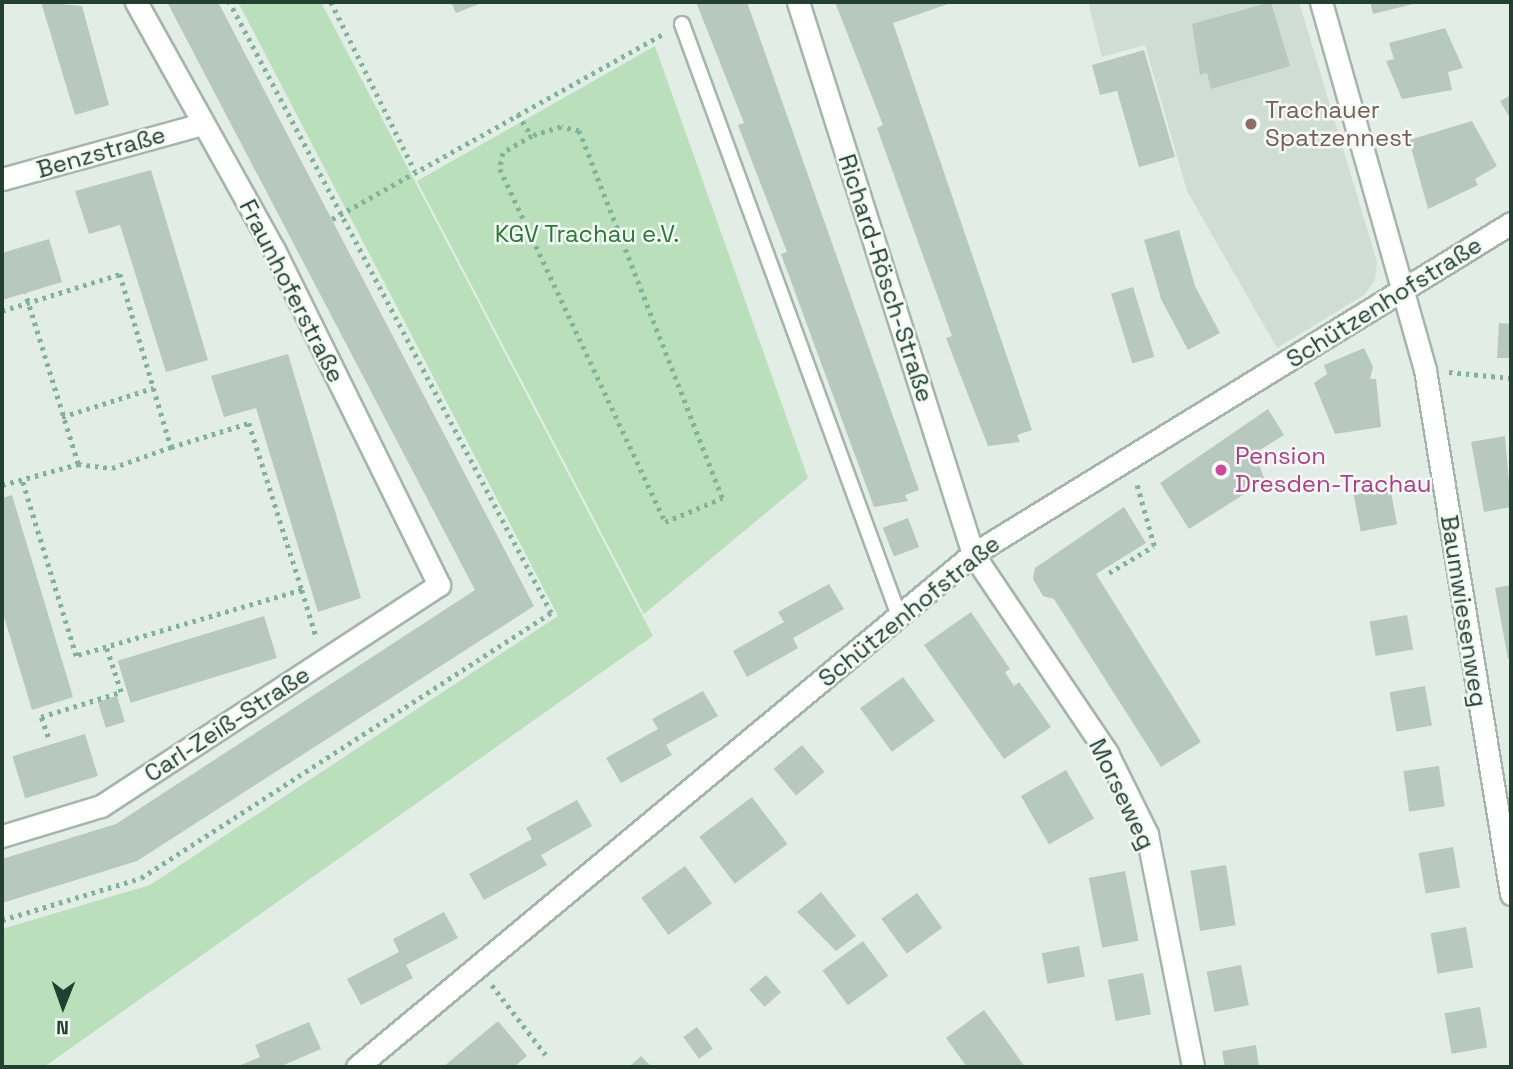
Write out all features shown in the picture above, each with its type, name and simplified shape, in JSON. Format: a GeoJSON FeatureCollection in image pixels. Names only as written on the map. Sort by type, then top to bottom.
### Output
{"type":"FeatureCollection","features":[{"type":"Feature","properties":{"kind":"street","name":"Fraunhoferstraße"},"geometry":{"type":"LineString","coordinates":[[136,2],[201,124],[274,250],[439,585]]}},
{"type":"Feature","properties":{"kind":"street","name":"Richard-Rösch-Straße"},"geometry":{"type":"LineString","coordinates":[[798,2],[973,554]]}},
{"type":"Feature","properties":{"kind":"street","name":"Baumwiesenweg"},"geometry":{"type":"LineString","coordinates":[[1321,2],[1406,288],[1425,370],[1511,894]]}},
{"type":"Feature","properties":{"kind":"street","name":"Benzstraße"},"geometry":{"type":"LineString","coordinates":[[2,179],[201,124]]}},
{"type":"Feature","properties":{"kind":"street","name":"Schützenhofstraße"},"geometry":{"type":"LineString","coordinates":[[357,1067],[973,554],[1511,223]]}},
{"type":"Feature","properties":{"kind":"street","name":"Morseweg"},"geometry":{"type":"LineString","coordinates":[[973,554],[1107,753],[1147,834],[1193,1067]]}},
{"type":"Feature","properties":{"kind":"street","name":"Carl-Zeiß-Straße"},"geometry":{"type":"LineString","coordinates":[[2,836],[101,806],[439,585]]}},
{"type":"Feature","properties":{"kind":"lane"},"geometry":{"type":"LineString","coordinates":[[677,27],[899,616]]}},
{"type":"Feature","properties":{"kind":"path"},"geometry":{"type":"LineString","coordinates":[[229,2],[340,215]]}},
{"type":"Feature","properties":{"kind":"path"},"geometry":{"type":"LineString","coordinates":[[331,2],[415,171]]}},
{"type":"Feature","properties":{"kind":"path"},"geometry":{"type":"LineString","coordinates":[[332,219],[677,27]]}},
{"type":"Feature","properties":{"kind":"path"},"geometry":{"type":"LineString","coordinates":[[519,114],[532,136]]}},
{"type":"Feature","properties":{"kind":"path"},"geometry":{"type":"LineString","coordinates":[[561,127],[579,131],[722,498],[665,522],[500,169],[503,153],[532,136],[561,127]]}},
{"type":"Feature","properties":{"kind":"path"},"geometry":{"type":"LineString","coordinates":[[2,312],[120,274],[171,447]]}},
{"type":"Feature","properties":{"kind":"path"},"geometry":{"type":"LineString","coordinates":[[25,293],[78,464]]}},
{"type":"Feature","properties":{"kind":"path"},"geometry":{"type":"LineString","coordinates":[[1425,370],[1511,378]]}},
{"type":"Feature","properties":{"kind":"path"},"geometry":{"type":"LineString","coordinates":[[62,417],[153,388]]}},
{"type":"Feature","properties":{"kind":"path"},"geometry":{"type":"LineString","coordinates":[[2,485],[78,464],[112,468],[249,423],[323,661]]}},
{"type":"Feature","properties":{"kind":"path"},"geometry":{"type":"LineString","coordinates":[[1109,573],[1154,546],[1129,458]]}},
{"type":"Feature","properties":{"kind":"path"},"geometry":{"type":"LineString","coordinates":[[22,480],[76,656],[302,590]]}},
{"type":"Feature","properties":{"kind":"path"},"geometry":{"type":"LineString","coordinates":[[48,737],[41,717],[121,692],[106,647]]}},
{"type":"Feature","properties":{"kind":"path"},"geometry":{"type":"LineString","coordinates":[[478,968],[545,1055]]}},
{"type":"Feature","properties":{"kind":"shaded area","name":"Trachauer Spatzennest"},"geometry":{"type":"Polygon","coordinates":[[[1088,2],[1299,2],[1377,262],[1375,280],[1364,295],[1277,348],[1187,191],[1145,45],[1102,57],[1088,2]]]}},
{"type":"Feature","properties":{"kind":"green space"},"geometry":{"type":"Polygon","coordinates":[[[238,2],[321,2],[653,636],[44,1067],[2,1067],[2,929],[150,885],[558,616],[238,2]]]}},
{"type":"Feature","properties":{"kind":"green space","name":"KGV Trachau e.V."},"geometry":{"type":"Polygon","coordinates":[[[655,46],[808,478],[644,614],[417,181],[655,46]]]}},
{"type":"Feature","properties":{"kind":"building"},"geometry":{"type":"Polygon","coordinates":[[[41,2],[82,6],[109,105],[75,115],[41,2]]]}},
{"type":"Feature","properties":{"kind":"building"},"geometry":{"type":"Polygon","coordinates":[[[167,2],[218,2],[534,606],[137,861],[2,903],[2,859],[116,824],[475,590],[167,2]]]}},
{"type":"Feature","properties":{"kind":"building"},"geometry":{"type":"Polygon","coordinates":[[[451,2],[484,2],[456,13],[451,2]]]}},
{"type":"Feature","properties":{"kind":"building"},"geometry":{"type":"Polygon","coordinates":[[[696,2],[747,2],[919,490],[905,495],[908,501],[874,507],[781,254],[787,252],[738,125],[744,123],[696,2]]]}},
{"type":"Feature","properties":{"kind":"building"},"geometry":{"type":"Polygon","coordinates":[[[835,2],[954,2],[893,23],[1032,430],[1017,435],[1020,442],[988,446],[946,338],[952,336],[877,128],[883,125],[835,2]]]}},
{"type":"Feature","properties":{"kind":"building"},"geometry":{"type":"Polygon","coordinates":[[[1271,2],[1290,66],[1211,89],[1207,73],[1200,75],[1192,24],[1271,2]]]}},
{"type":"Feature","properties":{"kind":"building"},"geometry":{"type":"Polygon","coordinates":[[[1370,2],[1417,2],[1417,3],[1373,14],[1370,2]]]}},
{"type":"Feature","properties":{"kind":"building"},"geometry":{"type":"Polygon","coordinates":[[[1445,28],[1463,68],[1448,72],[1452,90],[1402,99],[1386,61],[1394,59],[1389,43],[1445,28]]]}},
{"type":"Feature","properties":{"kind":"building"},"geometry":{"type":"Polygon","coordinates":[[[1144,50],[1175,157],[1139,167],[1117,91],[1100,95],[1092,65],[1144,50]]]}},
{"type":"Feature","properties":{"kind":"building"},"geometry":{"type":"Polygon","coordinates":[[[1511,95],[1511,120],[1500,101],[1511,95]]]}},
{"type":"Feature","properties":{"kind":"building"},"geometry":{"type":"Polygon","coordinates":[[[1472,121],[1497,166],[1475,179],[1478,185],[1428,209],[1409,140],[1472,121]]]}},
{"type":"Feature","properties":{"kind":"building"},"geometry":{"type":"Polygon","coordinates":[[[151,170],[208,360],[166,372],[120,225],[89,234],[75,191],[151,170]]]}},
{"type":"Feature","properties":{"kind":"building"},"geometry":{"type":"Polygon","coordinates":[[[1179,230],[1195,286],[1220,333],[1188,350],[1161,299],[1144,240],[1179,230]]]}},
{"type":"Feature","properties":{"kind":"building"},"geometry":{"type":"Polygon","coordinates":[[[49,239],[62,282],[2,300],[2,253],[49,239]]]}},
{"type":"Feature","properties":{"kind":"building"},"geometry":{"type":"Polygon","coordinates":[[[1133,287],[1154,357],[1132,364],[1111,294],[1133,287]]]}},
{"type":"Feature","properties":{"kind":"building"},"geometry":{"type":"Polygon","coordinates":[[[1499,323],[1511,324],[1511,358],[1497,358],[1499,323]]]}},
{"type":"Feature","properties":{"kind":"building"},"geometry":{"type":"Polygon","coordinates":[[[1364,348],[1373,367],[1370,379],[1376,379],[1381,427],[1335,434],[1314,383],[1327,374],[1324,365],[1364,348]]]}},
{"type":"Feature","properties":{"kind":"building"},"geometry":{"type":"Polygon","coordinates":[[[288,354],[361,598],[318,612],[256,408],[224,417],[211,376],[288,354]]]}},
{"type":"Feature","properties":{"kind":"building","name":"Pension Dresden-Trachau"},"geometry":{"type":"Polygon","coordinates":[[[1268,409],[1284,435],[1255,453],[1265,481],[1189,529],[1160,483],[1268,409]]]}},
{"type":"Feature","properties":{"kind":"building"},"geometry":{"type":"Polygon","coordinates":[[[1505,436],[1511,507],[1484,512],[1471,442],[1505,436]]]}},
{"type":"Feature","properties":{"kind":"building"},"geometry":{"type":"Polygon","coordinates":[[[1390,488],[1397,524],[1361,531],[1354,495],[1390,488]]]}},
{"type":"Feature","properties":{"kind":"building"},"geometry":{"type":"Polygon","coordinates":[[[12,495],[73,697],[32,710],[2,610],[2,498],[12,495]]]}},
{"type":"Feature","properties":{"kind":"building"},"geometry":{"type":"Polygon","coordinates":[[[1124,507],[1146,543],[1096,574],[1201,742],[1161,767],[1054,599],[1043,596],[1033,579],[1035,568],[1124,507]]]}},
{"type":"Feature","properties":{"kind":"building"},"geometry":{"type":"Polygon","coordinates":[[[908,518],[919,547],[894,557],[883,528],[908,518]]]}},
{"type":"Feature","properties":{"kind":"building"},"geometry":{"type":"Polygon","coordinates":[[[829,584],[844,609],[793,638],[798,648],[747,677],[733,651],[784,622],[778,612],[829,584]]]}},
{"type":"Feature","properties":{"kind":"building"},"geometry":{"type":"Polygon","coordinates":[[[1511,585],[1511,658],[1508,659],[1495,588],[1511,585]]]}},
{"type":"Feature","properties":{"kind":"building"},"geometry":{"type":"Polygon","coordinates":[[[971,612],[1010,669],[1005,672],[1014,686],[1019,682],[1051,727],[1004,759],[924,645],[971,612]]]}},
{"type":"Feature","properties":{"kind":"building"},"geometry":{"type":"Polygon","coordinates":[[[1407,615],[1413,649],[1376,656],[1370,622],[1407,615]]]}},
{"type":"Feature","properties":{"kind":"building"},"geometry":{"type":"Polygon","coordinates":[[[264,616],[277,658],[131,703],[118,661],[264,616]]]}},
{"type":"Feature","properties":{"kind":"building"},"geometry":{"type":"Polygon","coordinates":[[[903,677],[935,721],[892,752],[860,708],[903,677]]]}},
{"type":"Feature","properties":{"kind":"building"},"geometry":{"type":"Polygon","coordinates":[[[1425,686],[1432,725],[1396,732],[1390,692],[1425,686]]]}},
{"type":"Feature","properties":{"kind":"building"},"geometry":{"type":"Polygon","coordinates":[[[703,691],[718,716],[666,745],[672,755],[621,783],[606,758],[658,729],[652,719],[703,691]]]}},
{"type":"Feature","properties":{"kind":"building"},"geometry":{"type":"Polygon","coordinates":[[[117,696],[125,722],[106,728],[98,702],[117,696]]]}},
{"type":"Feature","properties":{"kind":"building"},"geometry":{"type":"Polygon","coordinates":[[[85,734],[98,776],[25,798],[12,756],[85,734]]]}},
{"type":"Feature","properties":{"kind":"building"},"geometry":{"type":"Polygon","coordinates":[[[802,745],[824,772],[796,796],[774,769],[802,745]]]}},
{"type":"Feature","properties":{"kind":"building"},"geometry":{"type":"Polygon","coordinates":[[[1439,766],[1445,807],[1409,812],[1403,771],[1439,766]]]}},
{"type":"Feature","properties":{"kind":"building"},"geometry":{"type":"Polygon","coordinates":[[[1066,770],[1094,818],[1049,844],[1021,796],[1066,770]]]}},
{"type":"Feature","properties":{"kind":"building"},"geometry":{"type":"Polygon","coordinates":[[[752,797],[788,844],[735,884],[699,837],[752,797]]]}},
{"type":"Feature","properties":{"kind":"building"},"geometry":{"type":"Polygon","coordinates":[[[577,800],[592,826],[541,855],[547,865],[484,900],[469,874],[532,839],[526,828],[577,800]]]}},
{"type":"Feature","properties":{"kind":"building"},"geometry":{"type":"Polygon","coordinates":[[[1453,847],[1460,887],[1426,893],[1419,853],[1453,847]]]}},
{"type":"Feature","properties":{"kind":"building"},"geometry":{"type":"Polygon","coordinates":[[[1226,865],[1236,925],[1200,931],[1190,871],[1226,865]]]}},
{"type":"Feature","properties":{"kind":"building"},"geometry":{"type":"Polygon","coordinates":[[[685,866],[712,903],[668,935],[641,898],[685,866]]]}},
{"type":"Feature","properties":{"kind":"building"},"geometry":{"type":"Polygon","coordinates":[[[1125,871],[1139,941],[1102,948],[1089,878],[1125,871]]]}},
{"type":"Feature","properties":{"kind":"building"},"geometry":{"type":"Polygon","coordinates":[[[821,892],[856,936],[836,951],[797,912],[821,892]]]}},
{"type":"Feature","properties":{"kind":"building"},"geometry":{"type":"Polygon","coordinates":[[[917,893],[942,928],[907,954],[881,919],[917,893]]]}},
{"type":"Feature","properties":{"kind":"building"},"geometry":{"type":"Polygon","coordinates":[[[444,912],[458,938],[406,965],[413,978],[361,1005],[347,979],[399,952],[393,939],[444,912]]]}},
{"type":"Feature","properties":{"kind":"building"},"geometry":{"type":"Polygon","coordinates":[[[1466,927],[1473,967],[1438,974],[1431,933],[1466,927]]]}},
{"type":"Feature","properties":{"kind":"building"},"geometry":{"type":"Polygon","coordinates":[[[863,941],[888,976],[848,1005],[823,970],[863,941]]]}},
{"type":"Feature","properties":{"kind":"building"},"geometry":{"type":"Polygon","coordinates":[[[1079,946],[1085,976],[1048,984],[1042,953],[1079,946]]]}},
{"type":"Feature","properties":{"kind":"building"},"geometry":{"type":"Polygon","coordinates":[[[1241,965],[1249,1005],[1214,1012],[1207,972],[1241,965]]]}},
{"type":"Feature","properties":{"kind":"building"},"geometry":{"type":"Polygon","coordinates":[[[1143,973],[1151,1014],[1116,1021],[1108,980],[1143,973]]]}},
{"type":"Feature","properties":{"kind":"building"},"geometry":{"type":"Polygon","coordinates":[[[766,975],[781,992],[764,1007],[749,989],[766,975]]]}},
{"type":"Feature","properties":{"kind":"building"},"geometry":{"type":"Polygon","coordinates":[[[1480,1007],[1487,1047],[1452,1054],[1445,1013],[1480,1007]]]}},
{"type":"Feature","properties":{"kind":"building"},"geometry":{"type":"Polygon","coordinates":[[[984,1010],[1025,1067],[967,1067],[946,1038],[984,1010]]]}},
{"type":"Feature","properties":{"kind":"building"},"geometry":{"type":"Polygon","coordinates":[[[498,1021],[527,1056],[514,1067],[443,1067],[498,1021]]]}},
{"type":"Feature","properties":{"kind":"building"},"geometry":{"type":"Polygon","coordinates":[[[309,1022],[321,1049],[279,1067],[236,1067],[260,1057],[255,1045],[309,1022]]]}},
{"type":"Feature","properties":{"kind":"building"},"geometry":{"type":"Polygon","coordinates":[[[697,1027],[713,1049],[699,1059],[683,1037],[697,1027]]]}},
{"type":"Feature","properties":{"kind":"building"},"geometry":{"type":"Polygon","coordinates":[[[1256,1045],[1259,1067],[1225,1067],[1222,1051],[1256,1045]]]}},
{"type":"Feature","properties":{"kind":"building"},"geometry":{"type":"Polygon","coordinates":[[[641,1056],[652,1067],[629,1067],[641,1056]]]}},
{"type":"Feature","properties":{"kind":"place","name":"Trachauer Spatzennest"},"geometry":{"type":"Point","coordinates":[1251,124]}},
{"type":"Feature","properties":{"kind":"place","name":"Pension Dresden-Trachau"},"geometry":{"type":"Point","coordinates":[1221,470]}}]}
